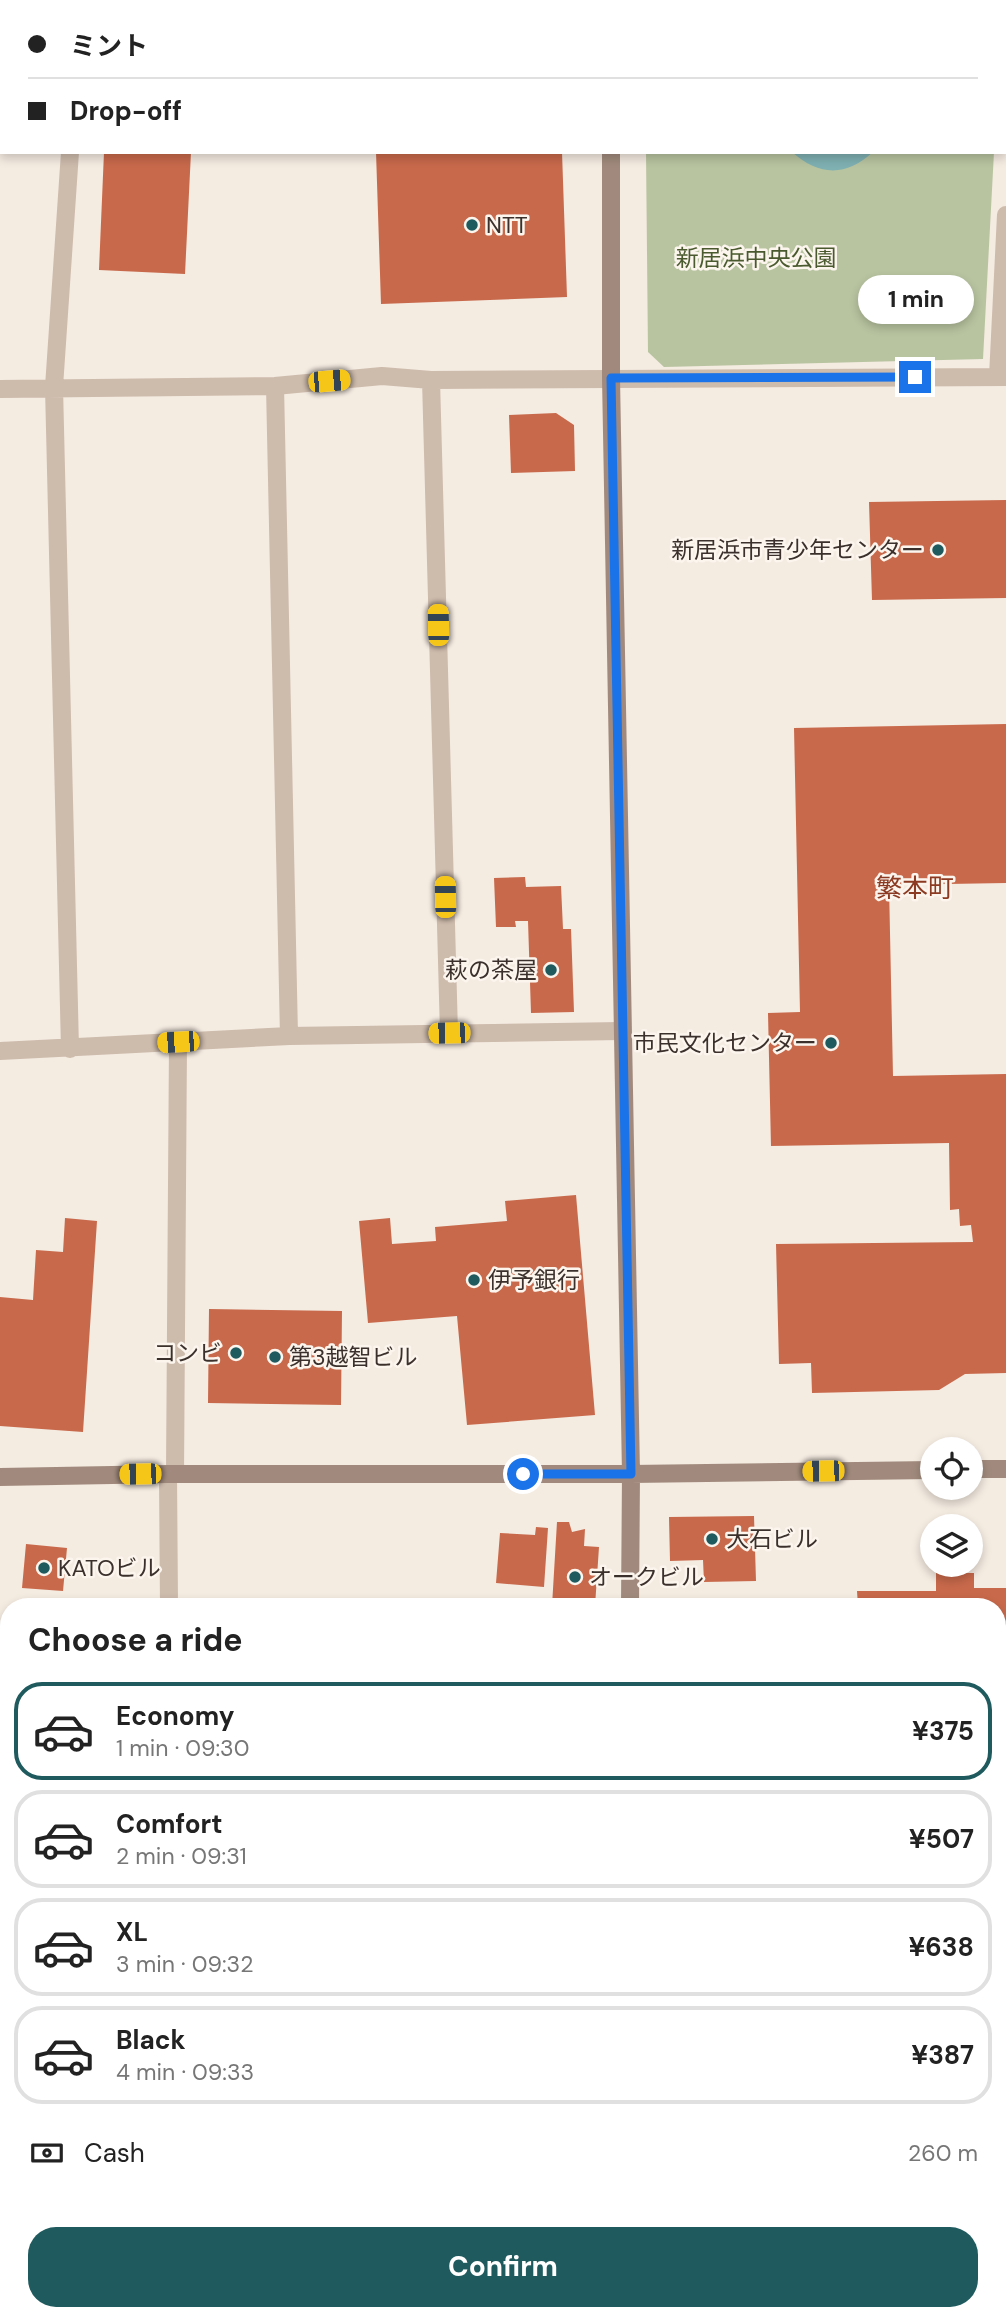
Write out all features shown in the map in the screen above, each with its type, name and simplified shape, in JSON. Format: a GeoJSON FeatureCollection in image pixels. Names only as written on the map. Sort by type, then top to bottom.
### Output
{"type":"FeatureCollection","features":[{"type":"Feature","properties":{"kind":"street"},"geometry":{"type":"LineString","coordinates":[[70,154],[54,387],[70,1049]]}},
{"type":"Feature","properties":{"kind":"street"},"geometry":{"type":"LineString","coordinates":[[611,154],[611,378],[631,1474],[630,1598]]}},
{"type":"Feature","properties":{"kind":"street"},"geometry":{"type":"LineString","coordinates":[[0,388],[275,386],[382,376],[431,380],[1002,377],[1006,215]]}},
{"type":"Feature","properties":{"kind":"street"},"geometry":{"type":"LineString","coordinates":[[431,380],[449,1033]]}},
{"type":"Feature","properties":{"kind":"street"},"geometry":{"type":"LineString","coordinates":[[275,386],[289,1036]]}},
{"type":"Feature","properties":{"kind":"street"},"geometry":{"type":"LineString","coordinates":[[0,1051],[289,1036],[621,1031]]}},
{"type":"Feature","properties":{"kind":"street"},"geometry":{"type":"LineString","coordinates":[[169,1598],[178,1042]]}},
{"type":"Feature","properties":{"kind":"street"},"geometry":{"type":"LineString","coordinates":[[983,1469],[1006,1469]]}},
{"type":"Feature","properties":{"kind":"street"},"geometry":{"type":"LineString","coordinates":[[0,1477],[920,1470]]}},
{"type":"Feature","properties":{"kind":"green space","name":"新居浜中央公園"},"geometry":{"type":"Polygon","coordinates":[[[646,154],[994,154],[983,359],[664,367],[648,352],[646,154]]]}},
{"type":"Feature","properties":{"kind":"water"},"geometry":{"type":"Polygon","coordinates":[[[794,154],[870,154],[853,166],[832,170],[812,166],[794,154]]]}},
{"type":"Feature","properties":{"kind":"building"},"geometry":{"type":"Polygon","coordinates":[[[104,154],[191,154],[185,274],[99,270],[104,154]]]}},
{"type":"Feature","properties":{"kind":"building","name":"NTT"},"geometry":{"type":"Polygon","coordinates":[[[376,154],[562,154],[567,297],[381,304],[376,154]]]}},
{"type":"Feature","properties":{"kind":"building"},"geometry":{"type":"Polygon","coordinates":[[[556,413],[574,425],[575,471],[511,473],[509,415],[556,413]]]}},
{"type":"Feature","properties":{"kind":"building","name":"新居浜市青少年センター"},"geometry":{"type":"Polygon","coordinates":[[[1006,500],[1006,598],[872,600],[869,502],[1006,500]]]}},
{"type":"Feature","properties":{"kind":"building","name":"市民文化センター"},"geometry":{"type":"Polygon","coordinates":[[[1006,724],[1006,883],[889,885],[893,1076],[1006,1074],[1006,1373],[965,1374],[939,1390],[812,1393],[811,1363],[779,1364],[776,1244],[973,1242],[971,1225],[960,1226],[959,1209],[950,1210],[949,1143],[771,1146],[768,1013],[800,1012],[794,728],[1006,724]]]}},
{"type":"Feature","properties":{"kind":"building","name":"萩の茶屋"},"geometry":{"type":"Polygon","coordinates":[[[525,877],[526,887],[561,886],[563,929],[571,929],[574,1012],[531,1013],[528,921],[515,921],[516,927],[496,927],[494,878],[525,877]]]}},
{"type":"Feature","properties":{"kind":"building","name":"伊予銀行"},"geometry":{"type":"Polygon","coordinates":[[[576,1195],[595,1415],[467,1425],[457,1316],[368,1323],[359,1221],[390,1218],[392,1244],[436,1241],[435,1227],[507,1221],[505,1201],[576,1195]]]}},
{"type":"Feature","properties":{"kind":"building"},"geometry":{"type":"Polygon","coordinates":[[[65,1218],[97,1221],[83,1432],[0,1426],[0,1297],[33,1300],[36,1250],[63,1252],[65,1218]]]}},
{"type":"Feature","properties":{"kind":"building","name":"第3越智ビル"},"geometry":{"type":"Polygon","coordinates":[[[209,1309],[342,1311],[341,1405],[208,1403],[209,1309]]]}},
{"type":"Feature","properties":{"kind":"building","name":"大石ビル"},"geometry":{"type":"Polygon","coordinates":[[[754,1516],[756,1581],[704,1582],[703,1560],[670,1561],[669,1517],[754,1516]]]}},
{"type":"Feature","properties":{"kind":"building","name":"オークビル"},"geometry":{"type":"Polygon","coordinates":[[[557,1522],[569,1522],[572,1532],[585,1529],[584,1546],[599,1547],[596,1598],[552,1598],[557,1522]]]}},
{"type":"Feature","properties":{"kind":"building"},"geometry":{"type":"Polygon","coordinates":[[[536,1527],[548,1528],[544,1587],[496,1583],[500,1533],[535,1535],[536,1527]]]}},
{"type":"Feature","properties":{"kind":"building","name":"KATOビル"},"geometry":{"type":"Polygon","coordinates":[[[26,1544],[67,1548],[63,1591],[22,1588],[26,1544]]]}},
{"type":"Feature","properties":{"kind":"building"},"geometry":{"type":"Polygon","coordinates":[[[936,1577],[974,1577],[974,1588],[1006,1588],[1006,1598],[857,1598],[857,1591],[936,1591],[936,1577]]]}},
{"type":"Feature","properties":{"kind":"place","name":"NTT"},"geometry":{"type":"Point","coordinates":[472,225]}},
{"type":"Feature","properties":{"kind":"place","name":"新居浜市青少年センター"},"geometry":{"type":"Point","coordinates":[938,550]}},
{"type":"Feature","properties":{"kind":"place","name":"萩の茶屋"},"geometry":{"type":"Point","coordinates":[551,970]}},
{"type":"Feature","properties":{"kind":"place","name":"市民文化センター"},"geometry":{"type":"Point","coordinates":[831,1043]}},
{"type":"Feature","properties":{"kind":"place","name":"伊予銀行"},"geometry":{"type":"Point","coordinates":[474,1280]}},
{"type":"Feature","properties":{"kind":"place","name":"コンビ"},"geometry":{"type":"Point","coordinates":[236,1353]}},
{"type":"Feature","properties":{"kind":"place","name":"第3越智ビル"},"geometry":{"type":"Point","coordinates":[275,1357]}},
{"type":"Feature","properties":{"kind":"place","name":"大石ビル"},"geometry":{"type":"Point","coordinates":[712,1539]}},
{"type":"Feature","properties":{"kind":"place","name":"KATOビル"},"geometry":{"type":"Point","coordinates":[44,1568]}},
{"type":"Feature","properties":{"kind":"place","name":"オークビル"},"geometry":{"type":"Point","coordinates":[575,1577]}},
{"type":"Feature","properties":{"kind":"district","name":"繁本町"},"geometry":{"type":"Point","coordinates":[915,888]}},
{"type":"Feature","properties":{"kind":"route"},"geometry":{"type":"LineString","coordinates":[[523,1474],[631,1474],[611,378],[915,377]]}}]}
